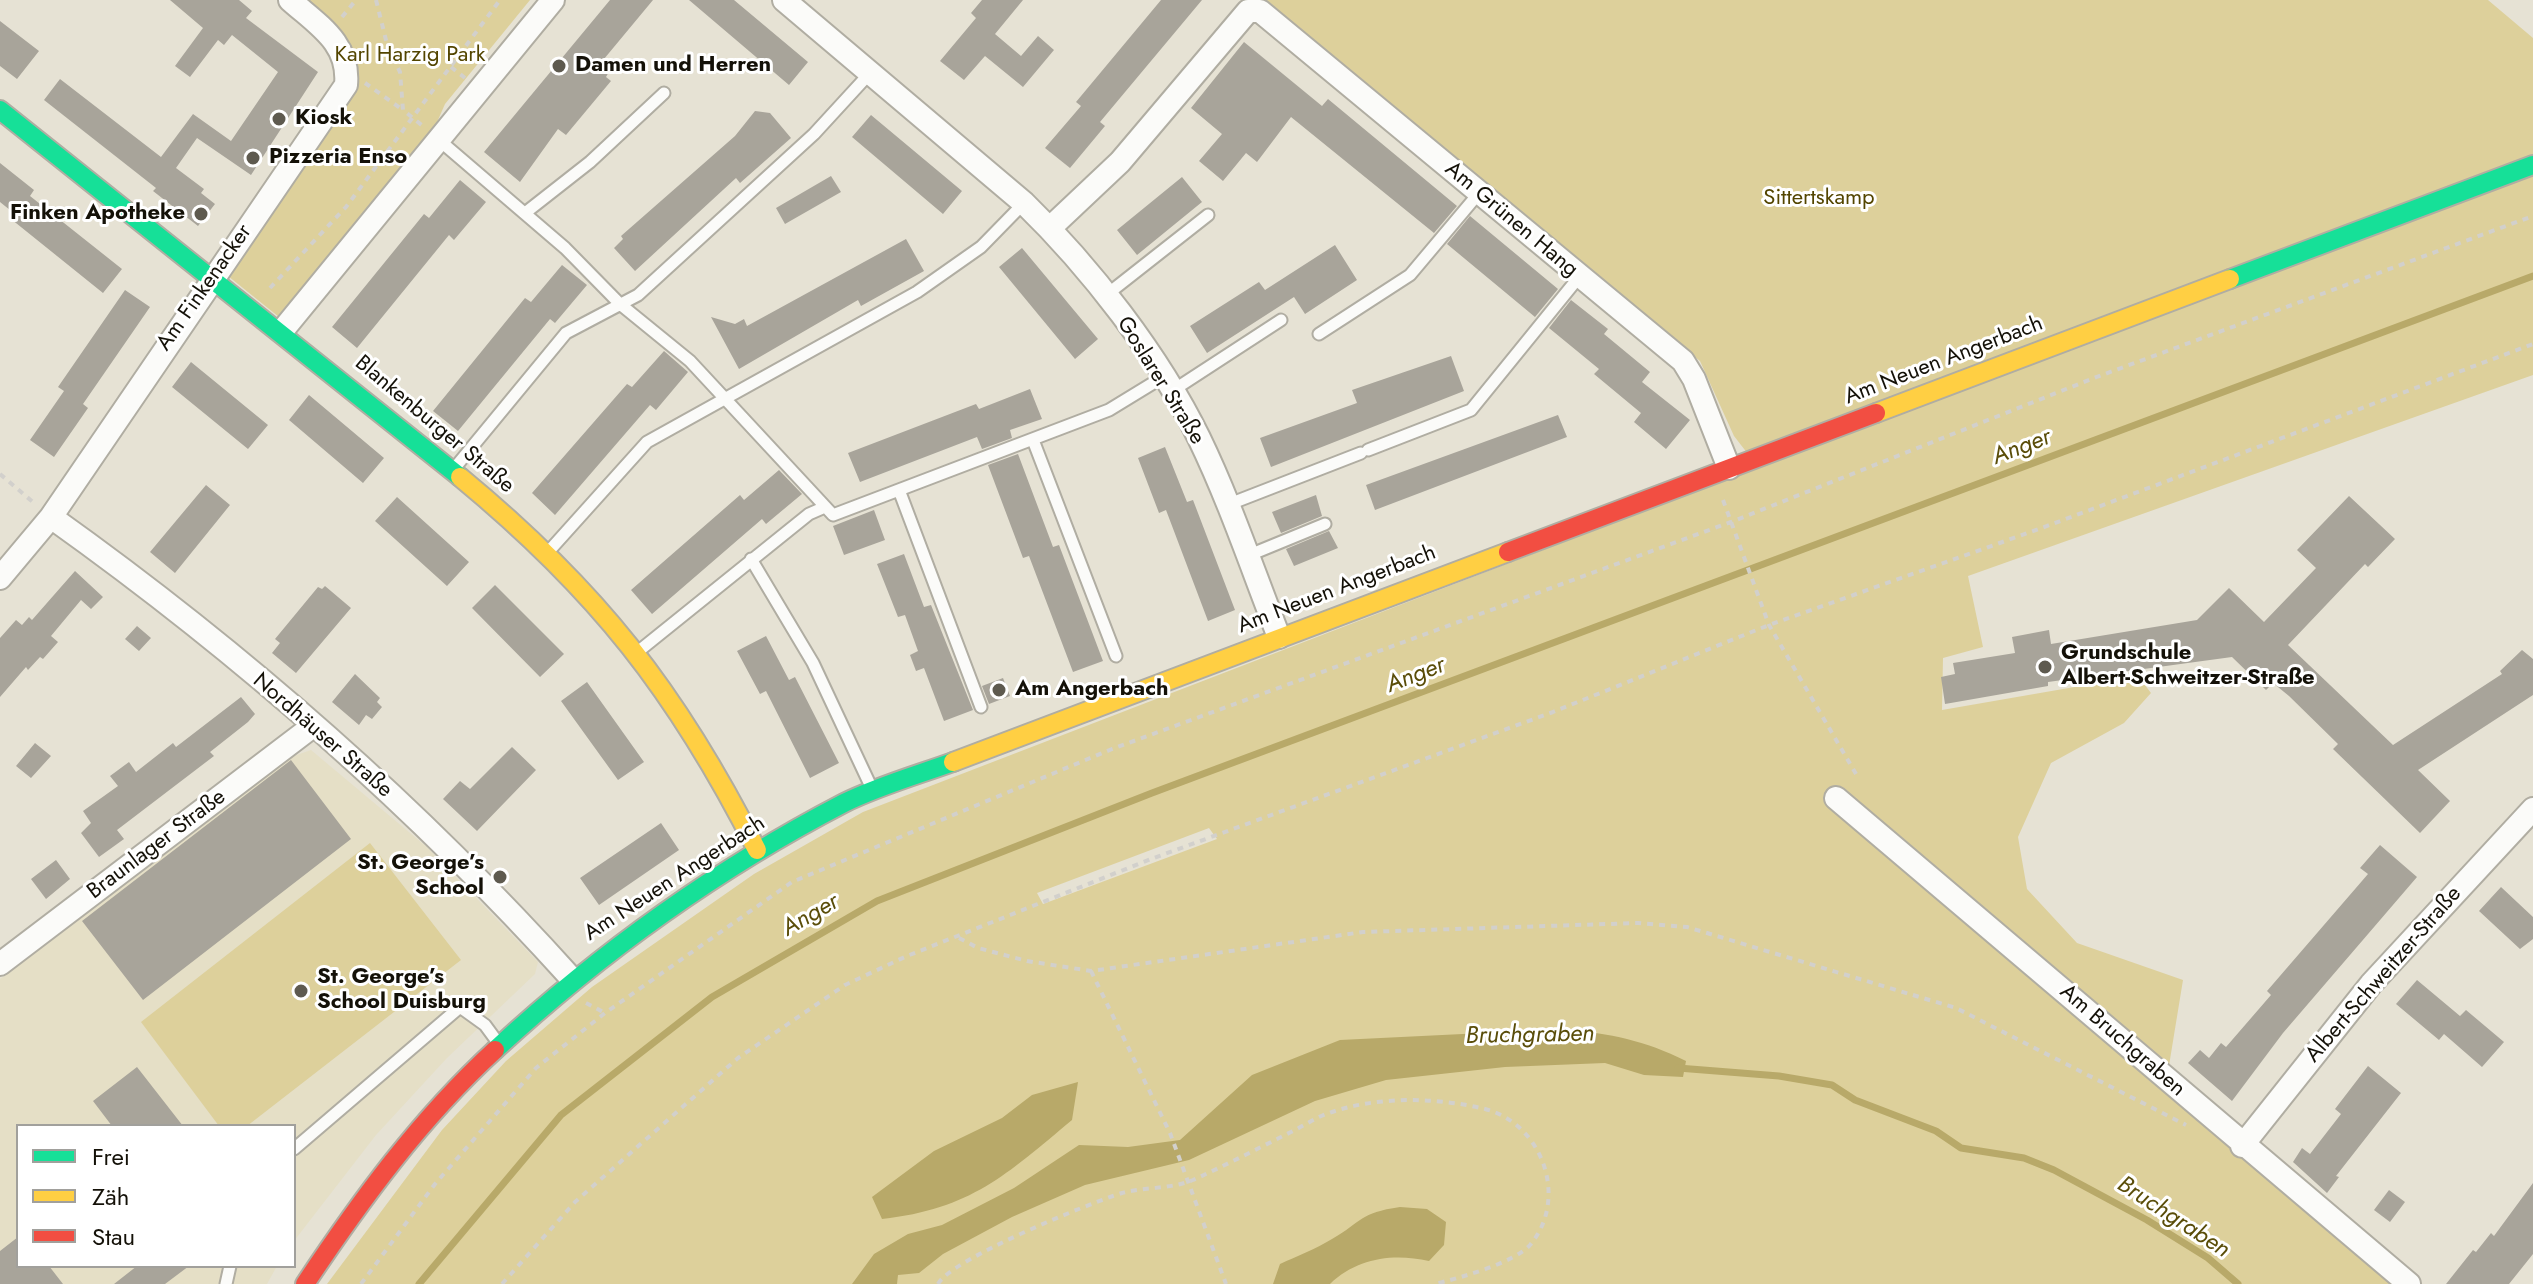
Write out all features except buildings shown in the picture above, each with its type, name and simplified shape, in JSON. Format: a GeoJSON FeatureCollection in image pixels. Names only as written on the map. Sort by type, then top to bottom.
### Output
{"type":"FeatureCollection","features":[{"type":"Feature","properties":{"kind":"street"},"geometry":{"type":"LineString","coordinates":[[290,0],[333,37],[343,53],[347,70]]}},
{"type":"Feature","properties":{"kind":"street"},"geometry":{"type":"LineString","coordinates":[[282,331],[553,0]]}},
{"type":"Feature","properties":{"kind":"street","name":"Goslarer Straße"},"geometry":{"type":"LineString","coordinates":[[784,0],[1024,203],[1050,228],[1105,297],[1167,384],[1198,437],[1279,637]]}},
{"type":"Feature","properties":{"kind":"street","name":"Am Grünen Hang"},"geometry":{"type":"LineString","coordinates":[[1050,228],[1120,162],[1248,11],[1260,11],[1683,361],[1694,379],[1729,468]]}},
{"type":"Feature","properties":{"kind":"street","name":"Am Finkenacker"},"geometry":{"type":"LineString","coordinates":[[0,578],[51,517],[213,275],[339,97],[347,70]]}},
{"type":"Feature","properties":{"kind":"street","name":"Blankenburger Straße"},"geometry":{"type":"LineString","coordinates":[[0,110],[282,331],[453,470],[547,554],[637,652],[714,765],[757,850]]}},
{"type":"Feature","properties":{"kind":"street","name":"Am Neuen Angerbach"},"geometry":{"type":"LineString","coordinates":[[305,1284],[379,1177],[414,1133],[500,1045],[572,979],[659,914],[757,850],[873,791],[2533,165]]}},
{"type":"Feature","properties":{"kind":"street","name":"Nordhäuser Straße"},"geometry":{"type":"LineString","coordinates":[[51,517],[111,560],[313,726],[428,827],[572,979]]}},
{"type":"Feature","properties":{"kind":"street","name":"Braunlager Straße"},"geometry":{"type":"LineString","coordinates":[[0,964],[313,726]]}},
{"type":"Feature","properties":{"kind":"street","name":"Am Bruchgraben"},"geometry":{"type":"LineString","coordinates":[[1836,798],[2242,1146],[2409,1284]]}},
{"type":"Feature","properties":{"kind":"street","name":"Albert-Schweitzer-Straße"},"geometry":{"type":"LineString","coordinates":[[2242,1146],[2371,984],[2533,809]]}},
{"type":"Feature","properties":{"kind":"lane"},"geometry":{"type":"LineString","coordinates":[[453,470],[566,333],[638,295],[814,134],[870,73]]}},
{"type":"Feature","properties":{"kind":"lane"},"geometry":{"type":"LineString","coordinates":[[525,213],[590,162],[664,93]]}},
{"type":"Feature","properties":{"kind":"lane"},"geometry":{"type":"LineString","coordinates":[[439,140],[525,213],[620,304],[728,398],[833,515],[1109,410],[1167,384],[1281,320]]}},
{"type":"Feature","properties":{"kind":"lane"},"geometry":{"type":"LineString","coordinates":[[1319,334],[1410,275],[1479,193]]}},
{"type":"Feature","properties":{"kind":"lane"},"geometry":{"type":"LineString","coordinates":[[547,554],[647,442],[929,284],[981,247],[1024,203]]}},
{"type":"Feature","properties":{"kind":"lane"},"geometry":{"type":"LineString","coordinates":[[1105,297],[1208,215]]}},
{"type":"Feature","properties":{"kind":"lane"},"geometry":{"type":"LineString","coordinates":[[1227,505],[1471,410],[1579,277]]}},
{"type":"Feature","properties":{"kind":"lane"},"geometry":{"type":"LineString","coordinates":[[1033,440],[1116,656]]}},
{"type":"Feature","properties":{"kind":"lane"},"geometry":{"type":"LineString","coordinates":[[899,490],[981,707]]}},
{"type":"Feature","properties":{"kind":"lane"},"geometry":{"type":"LineString","coordinates":[[637,652],[809,514],[825,507]]}},
{"type":"Feature","properties":{"kind":"lane"},"geometry":{"type":"LineString","coordinates":[[1247,556],[1325,524]]}},
{"type":"Feature","properties":{"kind":"lane"},"geometry":{"type":"LineString","coordinates":[[751,559],[813,663],[873,791]]}},
{"type":"Feature","properties":{"kind":"lane"},"geometry":{"type":"LineString","coordinates":[[296,1147],[460,1007],[485,1025],[500,1045]]}},
{"type":"Feature","properties":{"kind":"path"},"geometry":{"type":"LineString","coordinates":[[376,0],[388,48],[400,72],[403,110]]}},
{"type":"Feature","properties":{"kind":"path"},"geometry":{"type":"LineString","coordinates":[[253,308],[346,207],[500,0]]}},
{"type":"Feature","properties":{"kind":"path"},"geometry":{"type":"LineString","coordinates":[[347,70],[414,118]]}},
{"type":"Feature","properties":{"kind":"path"},"geometry":{"type":"LineString","coordinates":[[361,1284],[435,1184],[536,1068],[605,1013],[792,882],[1112,749],[1731,522],[2094,378],[2533,216]]}},
{"type":"Feature","properties":{"kind":"path"},"geometry":{"type":"LineString","coordinates":[[502,1284],[575,1202],[738,1058],[845,985],[1151,859],[1553,712],[1769,625],[2067,519],[2533,344]]}},
{"type":"Feature","properties":{"kind":"path"},"geometry":{"type":"LineString","coordinates":[[0,474],[51,517]]}},
{"type":"Feature","properties":{"kind":"path"},"geometry":{"type":"LineString","coordinates":[[1731,522],[1769,625],[1856,774]]}},
{"type":"Feature","properties":{"kind":"path"},"geometry":{"type":"LineString","coordinates":[[958,937],[978,948],[1027,961],[1091,971],[1363,932],[1638,923],[1687,927],[1956,1008],[2191,1128]]}},
{"type":"Feature","properties":{"kind":"path"},"geometry":{"type":"LineString","coordinates":[[1091,971],[1170,1133],[1226,1284]]}},
{"type":"Feature","properties":{"kind":"path"},"geometry":{"type":"LineString","coordinates":[[938,1284],[956,1267],[1034,1228],[1121,1194],[1189,1182],[1329,1113],[1395,1100],[1488,1110],[1519,1125],[1540,1151],[1549,1202],[1543,1223],[1528,1247],[1480,1269],[1435,1284]]}},
{"type":"Feature","properties":{"kind":"shaded area","name":"St. George’s School Duisburg"},"geometry":{"type":"Polygon","coordinates":[[[311,750],[428,848],[538,962],[535,974],[447,1058],[376,1135],[296,1238],[296,1124],[16,1124],[16,1268],[276,1268],[267,1284],[0,1284],[0,979],[291,757],[311,750]]]}},
{"type":"Feature","properties":{"kind":"green space","name":"Karl Harzig Park"},"geometry":{"type":"Polygon","coordinates":[[[301,0],[530,0],[445,104],[431,136],[284,321],[223,272],[347,103],[353,85],[355,69],[347,44],[301,0]]]}},
{"type":"Feature","properties":{"kind":"green space","name":"Sittertskamp"},"geometry":{"type":"Polygon","coordinates":[[[1254,0],[2488,0],[2533,38],[2533,375],[1968,576],[1983,647],[1943,658],[1942,710],[2138,676],[2151,693],[2124,723],[2051,763],[2018,837],[2027,889],[2077,943],[2183,980],[2165,1090],[2394,1284],[327,1284],[442,1130],[506,1061],[592,987],[754,874],[863,812],[1758,467],[1734,436],[1700,361],[1254,0]],[[1209,828],[1037,893],[1043,904],[1217,839],[1209,828]]]}},
{"type":"Feature","properties":{"kind":"green space","name":"St. George’s School Duisburg"},"geometry":{"type":"Polygon","coordinates":[[[370,843],[461,960],[250,1124],[218,1124],[141,1022],[370,843]]]}},
{"type":"Feature","properties":{"kind":"water"},"geometry":{"type":"Polygon","coordinates":[[[1565,1029],[1627,1039],[1671,1054],[1686,1061],[1683,1077],[1644,1075],[1605,1063],[1505,1067],[1386,1080],[1315,1101],[1189,1160],[1085,1185],[1012,1217],[943,1254],[919,1273],[898,1275],[897,1284],[852,1284],[874,1254],[908,1234],[942,1225],[1014,1188],[1079,1145],[1128,1147],[1180,1140],[1252,1075],[1340,1040],[1565,1029]]]}},
{"type":"Feature","properties":{"kind":"water"},"geometry":{"type":"Polygon","coordinates":[[[1078,1082],[1072,1120],[1006,1173],[964,1198],[940,1207],[882,1219],[872,1197],[934,1151],[1002,1118],[1032,1095],[1078,1082]]]}},
{"type":"Feature","properties":{"kind":"water"},"geometry":{"type":"Polygon","coordinates":[[[1400,1207],[1427,1209],[1446,1222],[1444,1245],[1429,1261],[1389,1258],[1352,1268],[1330,1284],[1273,1284],[1280,1264],[1326,1243],[1369,1215],[1400,1207]]]}},
{"type":"Feature","properties":{"kind":"waterway","name":"Anger"},"geometry":{"type":"LineString","coordinates":[[419,1284],[561,1115],[712,997],[877,901],[1152,793],[2533,276]]}},
{"type":"Feature","properties":{"kind":"waterway","name":"Bruchgraben"},"geometry":{"type":"LineString","coordinates":[[1678,1068],[1779,1076],[1832,1085],[1855,1100],[1936,1131],[1961,1148],[2024,1158],[2054,1170],[2147,1220],[2208,1258],[2238,1284]]}},
{"type":"Feature","properties":{"kind":"traffic: fast"},"geometry":{"type":"LineString","coordinates":[[0,110],[460,477]]}},
{"type":"Feature","properties":{"kind":"traffic: fast"},"geometry":{"type":"LineString","coordinates":[[2230,279],[2533,165]]}},
{"type":"Feature","properties":{"kind":"traffic: fast"},"geometry":{"type":"LineString","coordinates":[[495,1050],[618,947],[751,856],[844,803],[953,762]]}},
{"type":"Feature","properties":{"kind":"traffic: slow"},"geometry":{"type":"LineString","coordinates":[[1876,413],[2230,279]]}},
{"type":"Feature","properties":{"kind":"traffic: slow"},"geometry":{"type":"LineString","coordinates":[[460,477],[553,561],[630,647],[696,741],[757,850]]}},
{"type":"Feature","properties":{"kind":"traffic: slow"},"geometry":{"type":"LineString","coordinates":[[953,762],[1508,552]]}},
{"type":"Feature","properties":{"kind":"traffic: jam"},"geometry":{"type":"LineString","coordinates":[[1508,552],[1876,413]]}},
{"type":"Feature","properties":{"kind":"traffic: jam"},"geometry":{"type":"LineString","coordinates":[[305,1284],[393,1161],[442,1104],[495,1050]]}},
{"type":"Feature","properties":{"kind":"place","name":"Damen und Herren"},"geometry":{"type":"Point","coordinates":[559,66]}},
{"type":"Feature","properties":{"kind":"place","name":"Kiosk"},"geometry":{"type":"Point","coordinates":[279,119]}},
{"type":"Feature","properties":{"kind":"place","name":"Pizzeria Enso"},"geometry":{"type":"Point","coordinates":[253,158]}},
{"type":"Feature","properties":{"kind":"place","name":"Finken Apotheke"},"geometry":{"type":"Point","coordinates":[201,214]}},
{"type":"Feature","properties":{"kind":"place","name":"Grundschule Albert-Schweitzer-Straße"},"geometry":{"type":"Point","coordinates":[2045,667]}},
{"type":"Feature","properties":{"kind":"place","name":"Am Angerbach"},"geometry":{"type":"Point","coordinates":[999,690]}},
{"type":"Feature","properties":{"kind":"place","name":"St. George’s School"},"geometry":{"type":"Point","coordinates":[500,877]}},
{"type":"Feature","properties":{"kind":"place","name":"St. George’s School Duisburg"},"geometry":{"type":"Point","coordinates":[301,991]}}]}
